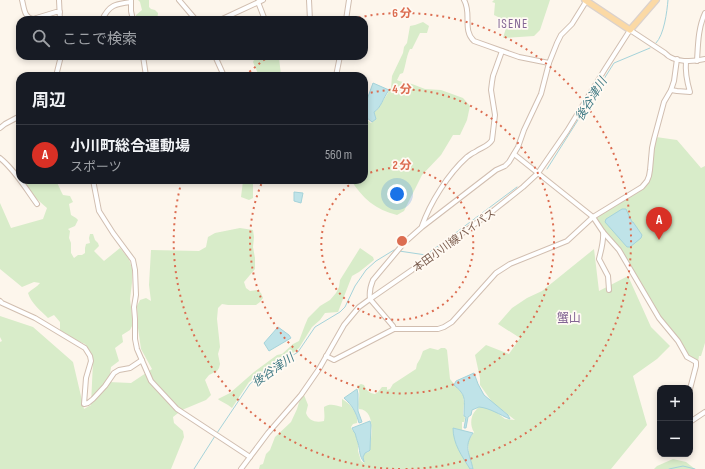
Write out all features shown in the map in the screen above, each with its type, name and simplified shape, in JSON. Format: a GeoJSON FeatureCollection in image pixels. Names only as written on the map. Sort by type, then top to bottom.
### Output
{"type":"FeatureCollection","features":[{"type":"Feature","properties":{"kind":"main road"},"geometry":{"type":"LineString","coordinates":[[586,0],[630,30]]}},
{"type":"Feature","properties":{"kind":"main road","name":"本田小川線バイパス"},"geometry":{"type":"LineString","coordinates":[[630,30],[656,0]]}},
{"type":"Feature","properties":{"kind":"street"},"geometry":{"type":"LineString","coordinates":[[22,0],[26,16]]}},
{"type":"Feature","properties":{"kind":"street"},"geometry":{"type":"LineString","coordinates":[[59,0],[60,16]]}},
{"type":"Feature","properties":{"kind":"street"},"geometry":{"type":"LineString","coordinates":[[179,0],[193,16]]}},
{"type":"Feature","properties":{"kind":"street"},"geometry":{"type":"LineString","coordinates":[[309,0],[310,16]]}},
{"type":"Feature","properties":{"kind":"street"},"geometry":{"type":"LineString","coordinates":[[347,16],[349,0]]}},
{"type":"Feature","properties":{"kind":"street"},"geometry":{"type":"LineString","coordinates":[[464,0],[468,11],[468,30],[474,41],[519,57],[549,63]]}},
{"type":"Feature","properties":{"kind":"street"},"geometry":{"type":"LineString","coordinates":[[394,329],[370,299],[370,287],[373,280],[404,243],[422,227],[496,170],[505,166],[509,162],[518,147],[524,130],[541,94],[549,63],[561,35],[572,24],[586,0]]}},
{"type":"Feature","properties":{"kind":"street"},"geometry":{"type":"LineString","coordinates":[[104,16],[107,11],[115,5],[131,1],[132,16]]}},
{"type":"Feature","properties":{"kind":"street"},"geometry":{"type":"LineString","coordinates":[[228,16],[260,1],[264,16]]}},
{"type":"Feature","properties":{"kind":"street"},"geometry":{"type":"LineString","coordinates":[[42,16],[60,12]]}},
{"type":"Feature","properties":{"kind":"street"},"geometry":{"type":"LineString","coordinates":[[697,61],[700,29],[705,13]]}},
{"type":"Feature","properties":{"kind":"street"},"geometry":{"type":"LineString","coordinates":[[630,30],[666,55],[686,61],[705,59]]}},
{"type":"Feature","properties":{"kind":"street","name":"本田小川線バイパス"},"geometry":{"type":"LineString","coordinates":[[241,469],[268,433],[301,395],[319,369],[348,320],[359,307],[494,210],[523,187],[538,172],[567,131],[630,30]]}},
{"type":"Feature","properties":{"kind":"street"},"geometry":{"type":"LineString","coordinates":[[422,227],[428,210],[440,190],[461,163],[475,151],[487,146],[492,140],[495,115],[492,82],[502,51]]}},
{"type":"Feature","properties":{"kind":"street"},"geometry":{"type":"LineString","coordinates":[[326,356],[334,360],[394,329],[438,329],[444,327],[452,322],[496,273],[510,264],[567,241],[594,218],[642,187],[650,170],[654,139],[664,102],[674,81],[677,59]]}},
{"type":"Feature","properties":{"kind":"street"},"geometry":{"type":"LineString","coordinates":[[57,72],[60,60]]}},
{"type":"Feature","properties":{"kind":"street"},"geometry":{"type":"LineString","coordinates":[[144,60],[145,72]]}},
{"type":"Feature","properties":{"kind":"street"},"geometry":{"type":"LineString","coordinates":[[217,60],[222,72]]}},
{"type":"Feature","properties":{"kind":"street"},"geometry":{"type":"LineString","coordinates":[[337,72],[339,60]]}},
{"type":"Feature","properties":{"kind":"street"},"geometry":{"type":"LineString","coordinates":[[671,90],[690,92],[685,68],[686,61]]}},
{"type":"Feature","properties":{"kind":"street"},"geometry":{"type":"LineString","coordinates":[[0,128],[16,118]]}},
{"type":"Feature","properties":{"kind":"street"},"geometry":{"type":"LineString","coordinates":[[514,154],[594,218],[603,232],[619,250],[660,318],[678,341],[687,357],[696,362],[691,385]]}},
{"type":"Feature","properties":{"kind":"street"},"geometry":{"type":"LineString","coordinates":[[0,158],[16,175]]}},
{"type":"Feature","properties":{"kind":"street"},"geometry":{"type":"LineString","coordinates":[[23,184],[37,204]]}},
{"type":"Feature","properties":{"kind":"street"},"geometry":{"type":"LineString","coordinates":[[94,184],[99,211],[133,260],[136,295],[134,307],[135,339],[137,348],[151,381],[176,409],[250,457]]}},
{"type":"Feature","properties":{"kind":"street"},"geometry":{"type":"LineString","coordinates":[[603,232],[604,237],[599,259],[608,276],[610,290]]}},
{"type":"Feature","properties":{"kind":"street"},"geometry":{"type":"LineString","coordinates":[[0,301],[45,323],[63,336],[86,348],[91,361],[86,378],[84,404],[93,399],[114,373],[119,370],[130,368],[142,360]]}},
{"type":"Feature","properties":{"kind":"street"},"geometry":{"type":"LineString","coordinates":[[692,421],[705,412]]}},
{"type":"Feature","properties":{"kind":"green space"},"geometry":{"type":"Polygon","coordinates":[[[138,0],[149,0],[149,7],[158,13],[158,16],[136,16],[142,10],[138,0]]]}},
{"type":"Feature","properties":{"kind":"green space"},"geometry":{"type":"Polygon","coordinates":[[[494,0],[550,0],[540,30],[534,36],[503,38],[510,21],[494,15],[495,3],[492,2],[494,0]]]}},
{"type":"Feature","properties":{"kind":"green space"},"geometry":{"type":"Polygon","coordinates":[[[423,22],[429,26],[427,33],[420,33],[412,49],[410,49],[403,73],[400,74],[397,80],[425,89],[441,90],[463,98],[470,106],[467,120],[460,135],[453,135],[441,155],[422,175],[404,211],[397,215],[382,210],[370,202],[354,184],[368,184],[368,121],[371,123],[376,119],[374,112],[378,109],[391,88],[392,76],[407,43],[410,26],[423,22]]]}},
{"type":"Feature","properties":{"kind":"green space"},"geometry":{"type":"Polygon","coordinates":[[[254,60],[279,60],[281,72],[257,72],[253,62],[254,60]]]}},
{"type":"Feature","properties":{"kind":"green space"},"geometry":{"type":"Polygon","coordinates":[[[656,137],[677,140],[701,168],[705,166],[705,343],[698,362],[688,356],[680,341],[662,319],[620,250],[596,218],[615,205],[636,194],[647,184],[652,172],[653,150],[656,137]]]}},
{"type":"Feature","properties":{"kind":"green space"},"geometry":{"type":"Polygon","coordinates":[[[58,184],[63,195],[70,196],[73,202],[69,204],[71,215],[78,220],[75,226],[68,229],[70,231],[69,238],[71,243],[71,253],[74,258],[85,253],[86,244],[90,243],[90,234],[93,234],[99,246],[94,251],[104,261],[120,248],[129,259],[132,268],[130,299],[133,324],[130,330],[122,335],[123,342],[115,348],[119,361],[111,367],[109,382],[131,383],[152,369],[141,349],[137,306],[140,300],[146,298],[151,301],[149,285],[151,250],[199,251],[206,247],[208,237],[215,233],[240,228],[253,230],[255,269],[244,282],[246,288],[250,291],[257,290],[261,293],[263,298],[256,305],[222,304],[218,308],[217,319],[220,347],[218,354],[220,364],[219,368],[205,380],[211,395],[206,400],[182,410],[173,417],[174,423],[183,431],[184,437],[171,469],[0,469],[0,342],[2,341],[0,337],[0,316],[33,327],[73,362],[84,409],[91,405],[93,361],[91,353],[85,344],[60,330],[60,322],[54,315],[48,318],[39,310],[29,297],[28,293],[40,283],[34,282],[22,287],[0,269],[0,203],[11,228],[43,219],[47,208],[31,193],[26,185],[58,184]]]}},
{"type":"Feature","properties":{"kind":"green space"},"geometry":{"type":"Polygon","coordinates":[[[243,184],[253,184],[253,198],[249,200],[241,197],[243,184]]]}},
{"type":"Feature","properties":{"kind":"green space"},"geometry":{"type":"Polygon","coordinates":[[[360,248],[373,257],[374,260],[352,276],[338,312],[325,313],[312,327],[299,348],[269,370],[249,382],[232,408],[219,400],[218,399],[230,393],[254,372],[277,355],[282,354],[293,344],[299,341],[308,318],[320,306],[330,300],[336,293],[340,280],[360,248]]]}},
{"type":"Feature","properties":{"kind":"green space"},"geometry":{"type":"Polygon","coordinates":[[[594,249],[599,291],[628,276],[651,327],[670,346],[657,359],[633,376],[647,425],[611,469],[259,469],[260,465],[263,464],[266,454],[270,450],[275,437],[291,422],[301,396],[304,395],[308,405],[306,413],[311,420],[318,422],[324,421],[324,407],[328,405],[342,407],[342,399],[351,406],[357,416],[357,423],[353,424],[351,427],[352,430],[357,433],[358,451],[361,461],[364,463],[363,457],[365,453],[369,452],[372,426],[368,414],[359,409],[359,391],[357,386],[361,384],[364,385],[368,391],[375,394],[382,387],[387,387],[387,390],[390,389],[393,384],[416,369],[423,351],[430,348],[438,350],[445,348],[447,350],[450,379],[463,395],[463,414],[465,418],[464,422],[462,422],[462,429],[469,454],[468,442],[474,432],[471,424],[472,418],[474,412],[478,408],[485,405],[505,419],[515,420],[492,402],[480,385],[475,355],[486,345],[509,354],[520,338],[498,324],[512,308],[527,298],[542,291],[594,249]]]}},
{"type":"Feature","properties":{"kind":"green space"},"geometry":{"type":"Polygon","coordinates":[[[673,459],[686,462],[695,469],[654,469],[657,466],[673,459]]]}},
{"type":"Feature","properties":{"kind":"water"},"geometry":{"type":"Polygon","coordinates":[[[373,83],[389,90],[374,112],[376,119],[372,122],[368,119],[368,97],[373,83]]]}},
{"type":"Feature","properties":{"kind":"water"},"geometry":{"type":"Polygon","coordinates":[[[294,192],[303,193],[301,203],[294,201],[294,192]]]}},
{"type":"Feature","properties":{"kind":"water"},"geometry":{"type":"Polygon","coordinates":[[[622,209],[626,209],[632,222],[642,235],[641,238],[630,247],[627,247],[605,222],[606,219],[622,209]]]}},
{"type":"Feature","properties":{"kind":"water"},"geometry":{"type":"Polygon","coordinates":[[[278,327],[291,338],[269,351],[264,343],[278,327]]]}},
{"type":"Feature","properties":{"kind":"water"},"geometry":{"type":"Polygon","coordinates":[[[474,373],[484,395],[508,415],[510,419],[491,410],[479,407],[472,410],[471,415],[468,417],[466,428],[464,428],[466,417],[464,416],[464,397],[454,385],[456,381],[474,373]]]}},
{"type":"Feature","properties":{"kind":"water"},"geometry":{"type":"Polygon","coordinates":[[[357,389],[358,411],[362,422],[359,423],[357,415],[344,398],[357,389]]]}},
{"type":"Feature","properties":{"kind":"water"},"geometry":{"type":"Polygon","coordinates":[[[370,421],[370,450],[365,453],[363,457],[364,462],[360,455],[358,443],[352,428],[370,421]]]}},
{"type":"Feature","properties":{"kind":"water"},"geometry":{"type":"Polygon","coordinates":[[[453,428],[473,433],[468,442],[468,447],[473,469],[470,469],[458,450],[453,434],[453,428]]]}},
{"type":"Feature","properties":{"kind":"waterway","name":"後谷津川"},"geometry":{"type":"LineString","coordinates":[[656,43],[663,29],[668,0]]}},
{"type":"Feature","properties":{"kind":"waterway","name":"後谷津川"},"geometry":{"type":"LineString","coordinates":[[547,169],[614,63],[650,48]]}},
{"type":"Feature","properties":{"kind":"waterway","name":"後谷津川"},"geometry":{"type":"LineString","coordinates":[[399,251],[426,255],[517,187]]}},
{"type":"Feature","properties":{"kind":"waterway","name":"後谷津川"},"geometry":{"type":"LineString","coordinates":[[217,433],[250,384],[298,352],[315,327],[340,312],[345,307],[355,286],[366,270],[376,261],[395,250]]}},
{"type":"Feature","properties":{"kind":"waterway","name":"後谷津川"},"geometry":{"type":"LineString","coordinates":[[194,469],[215,436]]}},
{"type":"Feature","properties":{"kind":"waterway"},"geometry":{"type":"LineString","coordinates":[[669,469],[683,466],[695,469]]}},
{"type":"Feature","properties":{"kind":"place","name":"小川町総合運動場"},"geometry":{"type":"Point","coordinates":[659,240]}},
{"type":"Feature","properties":{"kind":"district","name":"ISENE"},"geometry":{"type":"Point","coordinates":[513,23]}},
{"type":"Feature","properties":{"kind":"district","name":"蟹山"},"geometry":{"type":"Point","coordinates":[569,318]}}]}
